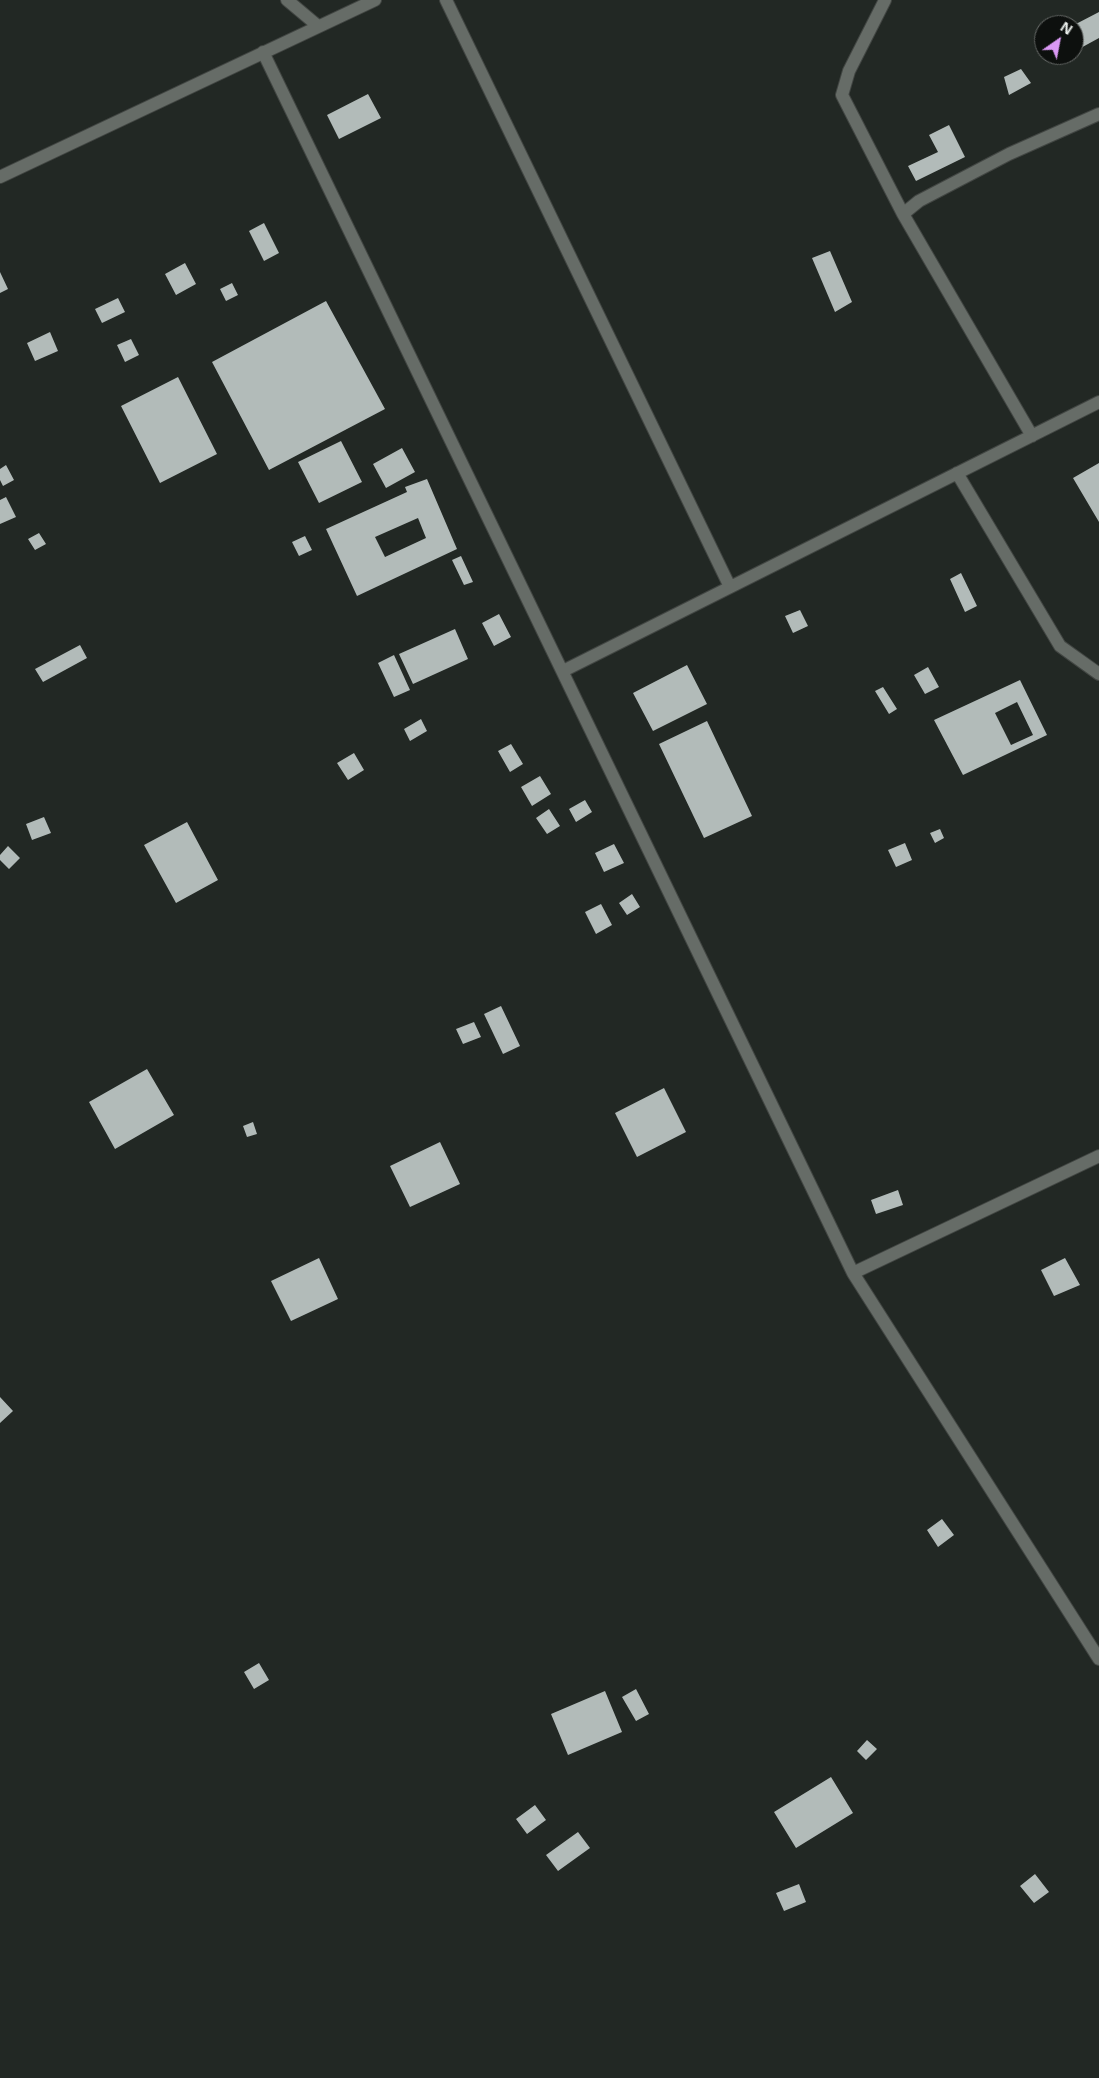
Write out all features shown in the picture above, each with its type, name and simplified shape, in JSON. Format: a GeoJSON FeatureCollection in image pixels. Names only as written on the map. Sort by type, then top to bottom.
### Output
{"type":"FeatureCollection","features":[{"type":"Feature","properties":{"kind":"street"},"geometry":{"type":"LineString","coordinates":[[287,0],[318,26]]}},
{"type":"Feature","properties":{"kind":"street"},"geometry":{"type":"LineString","coordinates":[[446,0],[730,587]]}},
{"type":"Feature","properties":{"kind":"street"},"geometry":{"type":"LineString","coordinates":[[885,0],[849,71],[842,95],[903,214],[1032,436]]}},
{"type":"Feature","properties":{"kind":"street"},"geometry":{"type":"LineString","coordinates":[[0,177],[369,1]]}},
{"type":"Feature","properties":{"kind":"street"},"geometry":{"type":"LineString","coordinates":[[263,52],[854,1273],[1099,1659]]}},
{"type":"Feature","properties":{"kind":"street"},"geometry":{"type":"LineString","coordinates":[[903,214],[919,201],[1009,154],[1099,114]]}},
{"type":"Feature","properties":{"kind":"street"},"geometry":{"type":"LineString","coordinates":[[563,671],[1099,402]]}},
{"type":"Feature","properties":{"kind":"street"},"geometry":{"type":"LineString","coordinates":[[957,473],[1060,646],[1099,674]]}},
{"type":"Feature","properties":{"kind":"street"},"geometry":{"type":"LineString","coordinates":[[854,1273],[1099,1156]]}},
{"type":"Feature","properties":{"kind":"building"},"geometry":{"type":"Polygon","coordinates":[[[1099,12],[1099,38],[1084,46],[1084,20],[1099,12]]]}},
{"type":"Feature","properties":{"kind":"building"},"geometry":{"type":"Polygon","coordinates":[[[1021,69],[1031,83],[1009,95],[1004,77],[1021,69]]]}},
{"type":"Feature","properties":{"kind":"building"},"geometry":{"type":"Polygon","coordinates":[[[368,94],[381,118],[339,139],[327,115],[368,94]]]}},
{"type":"Feature","properties":{"kind":"building"},"geometry":{"type":"Polygon","coordinates":[[[949,125],[965,157],[916,181],[908,166],[938,152],[929,135],[949,125]]]}},
{"type":"Feature","properties":{"kind":"building"},"geometry":{"type":"Polygon","coordinates":[[[264,223],[279,253],[264,261],[249,231],[264,223]]]}},
{"type":"Feature","properties":{"kind":"building"},"geometry":{"type":"Polygon","coordinates":[[[830,251],[852,302],[835,312],[812,258],[830,251]]]}},
{"type":"Feature","properties":{"kind":"building"},"geometry":{"type":"Polygon","coordinates":[[[185,263],[196,284],[176,295],[165,274],[185,263]]]}},
{"type":"Feature","properties":{"kind":"building"},"geometry":{"type":"Polygon","coordinates":[[[0,272],[8,289],[0,293],[0,272]]]}},
{"type":"Feature","properties":{"kind":"building"},"geometry":{"type":"Polygon","coordinates":[[[232,283],[238,295],[226,301],[220,289],[232,283]]]}},
{"type":"Feature","properties":{"kind":"building"},"geometry":{"type":"Polygon","coordinates":[[[118,298],[125,312],[102,323],[95,309],[118,298]]]}},
{"type":"Feature","properties":{"kind":"building"},"geometry":{"type":"Polygon","coordinates":[[[326,301],[385,409],[269,470],[212,362],[326,301]]]}},
{"type":"Feature","properties":{"kind":"building"},"geometry":{"type":"Polygon","coordinates":[[[50,332],[58,351],[35,361],[27,343],[50,332]]]}},
{"type":"Feature","properties":{"kind":"building"},"geometry":{"type":"Polygon","coordinates":[[[131,339],[139,355],[125,362],[117,345],[131,339]]]}},
{"type":"Feature","properties":{"kind":"building"},"geometry":{"type":"Polygon","coordinates":[[[178,377],[217,454],[160,483],[121,406],[178,377]]]}},
{"type":"Feature","properties":{"kind":"building"},"geometry":{"type":"Polygon","coordinates":[[[341,441],[362,482],[319,503],[298,462],[341,441]]]}},
{"type":"Feature","properties":{"kind":"building"},"geometry":{"type":"Polygon","coordinates":[[[402,448],[415,472],[386,488],[373,464],[402,448]]]}},
{"type":"Feature","properties":{"kind":"building"},"geometry":{"type":"Polygon","coordinates":[[[1099,463],[1099,522],[1073,478],[1099,463]]]}},
{"type":"Feature","properties":{"kind":"building"},"geometry":{"type":"Polygon","coordinates":[[[6,465],[14,480],[3,486],[0,480],[0,469],[6,465]]]}},
{"type":"Feature","properties":{"kind":"building"},"geometry":{"type":"Polygon","coordinates":[[[427,479],[457,549],[357,596],[326,529],[407,492],[405,487],[427,479]],[[418,518],[375,537],[385,557],[426,538],[418,518]]]}},
{"type":"Feature","properties":{"kind":"building"},"geometry":{"type":"Polygon","coordinates":[[[6,497],[16,517],[0,524],[0,500],[6,497]]]}},
{"type":"Feature","properties":{"kind":"building"},"geometry":{"type":"Polygon","coordinates":[[[39,533],[46,544],[35,550],[28,539],[39,533]]]}},
{"type":"Feature","properties":{"kind":"building"},"geometry":{"type":"Polygon","coordinates":[[[305,536],[312,550],[299,556],[292,542],[305,536]]]}},
{"type":"Feature","properties":{"kind":"building"},"geometry":{"type":"Polygon","coordinates":[[[461,556],[473,582],[464,585],[452,560],[461,556]]]}},
{"type":"Feature","properties":{"kind":"building"},"geometry":{"type":"Polygon","coordinates":[[[961,573],[977,606],[965,612],[950,579],[961,573]]]}},
{"type":"Feature","properties":{"kind":"building"},"geometry":{"type":"Polygon","coordinates":[[[800,610],[808,626],[793,633],[785,616],[800,610]]]}},
{"type":"Feature","properties":{"kind":"building"},"geometry":{"type":"Polygon","coordinates":[[[499,614],[511,637],[494,646],[482,623],[499,614]]]}},
{"type":"Feature","properties":{"kind":"building"},"geometry":{"type":"Polygon","coordinates":[[[455,629],[468,659],[413,684],[399,654],[455,629]]]}},
{"type":"Feature","properties":{"kind":"building"},"geometry":{"type":"Polygon","coordinates":[[[80,645],[87,658],[43,682],[35,669],[80,645]]]}},
{"type":"Feature","properties":{"kind":"building"},"geometry":{"type":"Polygon","coordinates":[[[394,655],[410,690],[394,697],[378,663],[394,655]]]}},
{"type":"Feature","properties":{"kind":"building"},"geometry":{"type":"Polygon","coordinates":[[[687,665],[707,704],[653,731],[633,693],[687,665]]]}},
{"type":"Feature","properties":{"kind":"building"},"geometry":{"type":"Polygon","coordinates":[[[928,667],[939,687],[925,694],[914,675],[928,667]]]}},
{"type":"Feature","properties":{"kind":"building"},"geometry":{"type":"Polygon","coordinates":[[[1020,680],[1047,735],[963,775],[934,720],[1020,680]],[[1017,702],[995,713],[1011,745],[1033,735],[1017,702]]]}},
{"type":"Feature","properties":{"kind":"building"},"geometry":{"type":"Polygon","coordinates":[[[883,687],[897,709],[889,714],[875,691],[883,687]]]}},
{"type":"Feature","properties":{"kind":"building"},"geometry":{"type":"Polygon","coordinates":[[[421,719],[427,731],[410,741],[404,729],[421,719]]]}},
{"type":"Feature","properties":{"kind":"building"},"geometry":{"type":"Polygon","coordinates":[[[707,721],[752,816],[704,838],[659,744],[707,721]]]}},
{"type":"Feature","properties":{"kind":"building"},"geometry":{"type":"Polygon","coordinates":[[[511,744],[523,764],[510,772],[498,751],[511,744]]]}},
{"type":"Feature","properties":{"kind":"building"},"geometry":{"type":"Polygon","coordinates":[[[354,753],[364,770],[348,780],[337,763],[354,753]]]}},
{"type":"Feature","properties":{"kind":"building"},"geometry":{"type":"Polygon","coordinates":[[[540,776],[551,794],[532,806],[521,787],[540,776]]]}},
{"type":"Feature","properties":{"kind":"building"},"geometry":{"type":"Polygon","coordinates":[[[585,800],[592,812],[576,822],[569,809],[585,800]]]}},
{"type":"Feature","properties":{"kind":"building"},"geometry":{"type":"Polygon","coordinates":[[[549,809],[560,826],[547,834],[536,818],[549,809]]]}},
{"type":"Feature","properties":{"kind":"building"},"geometry":{"type":"Polygon","coordinates":[[[44,817],[51,833],[32,840],[26,824],[44,817]]]}},
{"type":"Feature","properties":{"kind":"building"},"geometry":{"type":"Polygon","coordinates":[[[187,822],[218,880],[176,903],[144,845],[187,822]]]}},
{"type":"Feature","properties":{"kind":"building"},"geometry":{"type":"Polygon","coordinates":[[[940,829],[944,838],[935,843],[930,833],[940,829]]]}},
{"type":"Feature","properties":{"kind":"building"},"geometry":{"type":"Polygon","coordinates":[[[905,843],[912,860],[896,867],[888,850],[905,843]]]}},
{"type":"Feature","properties":{"kind":"building"},"geometry":{"type":"Polygon","coordinates":[[[614,844],[624,863],[604,872],[595,853],[614,844]]]}},
{"type":"Feature","properties":{"kind":"building"},"geometry":{"type":"Polygon","coordinates":[[[8,846],[20,858],[9,869],[0,860],[0,855],[8,846]]]}},
{"type":"Feature","properties":{"kind":"building"},"geometry":{"type":"Polygon","coordinates":[[[632,894],[640,907],[627,915],[619,903],[632,894]]]}},
{"type":"Feature","properties":{"kind":"building"},"geometry":{"type":"Polygon","coordinates":[[[601,904],[612,925],[596,934],[585,912],[601,904]]]}},
{"type":"Feature","properties":{"kind":"building"},"geometry":{"type":"Polygon","coordinates":[[[501,1006],[520,1046],[503,1054],[484,1014],[501,1006]]]}},
{"type":"Feature","properties":{"kind":"building"},"geometry":{"type":"Polygon","coordinates":[[[474,1022],[481,1037],[463,1044],[456,1029],[474,1022]]]}},
{"type":"Feature","properties":{"kind":"building"},"geometry":{"type":"Polygon","coordinates":[[[147,1069],[174,1115],[115,1149],[89,1102],[147,1069]]]}},
{"type":"Feature","properties":{"kind":"building"},"geometry":{"type":"Polygon","coordinates":[[[664,1088],[686,1132],[637,1157],[615,1113],[664,1088]]]}},
{"type":"Feature","properties":{"kind":"building"},"geometry":{"type":"Polygon","coordinates":[[[253,1122],[257,1134],[247,1137],[243,1126],[253,1122]]]}},
{"type":"Feature","properties":{"kind":"building"},"geometry":{"type":"Polygon","coordinates":[[[440,1142],[460,1184],[410,1207],[390,1166],[440,1142]]]}},
{"type":"Feature","properties":{"kind":"building"},"geometry":{"type":"Polygon","coordinates":[[[898,1190],[903,1205],[876,1214],[871,1200],[898,1190]]]}},
{"type":"Feature","properties":{"kind":"building"},"geometry":{"type":"Polygon","coordinates":[[[319,1258],[338,1299],[291,1321],[271,1281],[319,1258]]]}},
{"type":"Feature","properties":{"kind":"building"},"geometry":{"type":"Polygon","coordinates":[[[1065,1258],[1080,1285],[1054,1296],[1041,1270],[1065,1258]]]}},
{"type":"Feature","properties":{"kind":"building"},"geometry":{"type":"Polygon","coordinates":[[[0,1397],[13,1411],[0,1423],[0,1397]]]}},
{"type":"Feature","properties":{"kind":"building"},"geometry":{"type":"Polygon","coordinates":[[[942,1519],[954,1535],[938,1547],[927,1530],[942,1519]]]}},
{"type":"Feature","properties":{"kind":"building"},"geometry":{"type":"Polygon","coordinates":[[[259,1663],[269,1680],[254,1689],[244,1672],[259,1663]]]}},
{"type":"Feature","properties":{"kind":"building"},"geometry":{"type":"Polygon","coordinates":[[[636,1689],[649,1714],[636,1721],[622,1697],[636,1689]]]}},
{"type":"Feature","properties":{"kind":"building"},"geometry":{"type":"Polygon","coordinates":[[[605,1691],[622,1732],[568,1755],[551,1714],[605,1691]]]}},
{"type":"Feature","properties":{"kind":"building"},"geometry":{"type":"Polygon","coordinates":[[[867,1740],[877,1749],[866,1760],[857,1751],[867,1740]]]}},
{"type":"Feature","properties":{"kind":"building"},"geometry":{"type":"Polygon","coordinates":[[[831,1777],[853,1813],[796,1848],[774,1812],[831,1777]]]}},
{"type":"Feature","properties":{"kind":"building"},"geometry":{"type":"Polygon","coordinates":[[[535,1805],[546,1820],[527,1834],[516,1819],[535,1805]]]}},
{"type":"Feature","properties":{"kind":"building"},"geometry":{"type":"Polygon","coordinates":[[[578,1832],[590,1848],[558,1871],[546,1855],[578,1832]]]}},
{"type":"Feature","properties":{"kind":"building"},"geometry":{"type":"Polygon","coordinates":[[[1035,1874],[1049,1892],[1034,1903],[1020,1886],[1035,1874]]]}},
{"type":"Feature","properties":{"kind":"building"},"geometry":{"type":"Polygon","coordinates":[[[799,1884],[806,1902],[784,1911],[776,1893],[799,1884]]]}}]}
